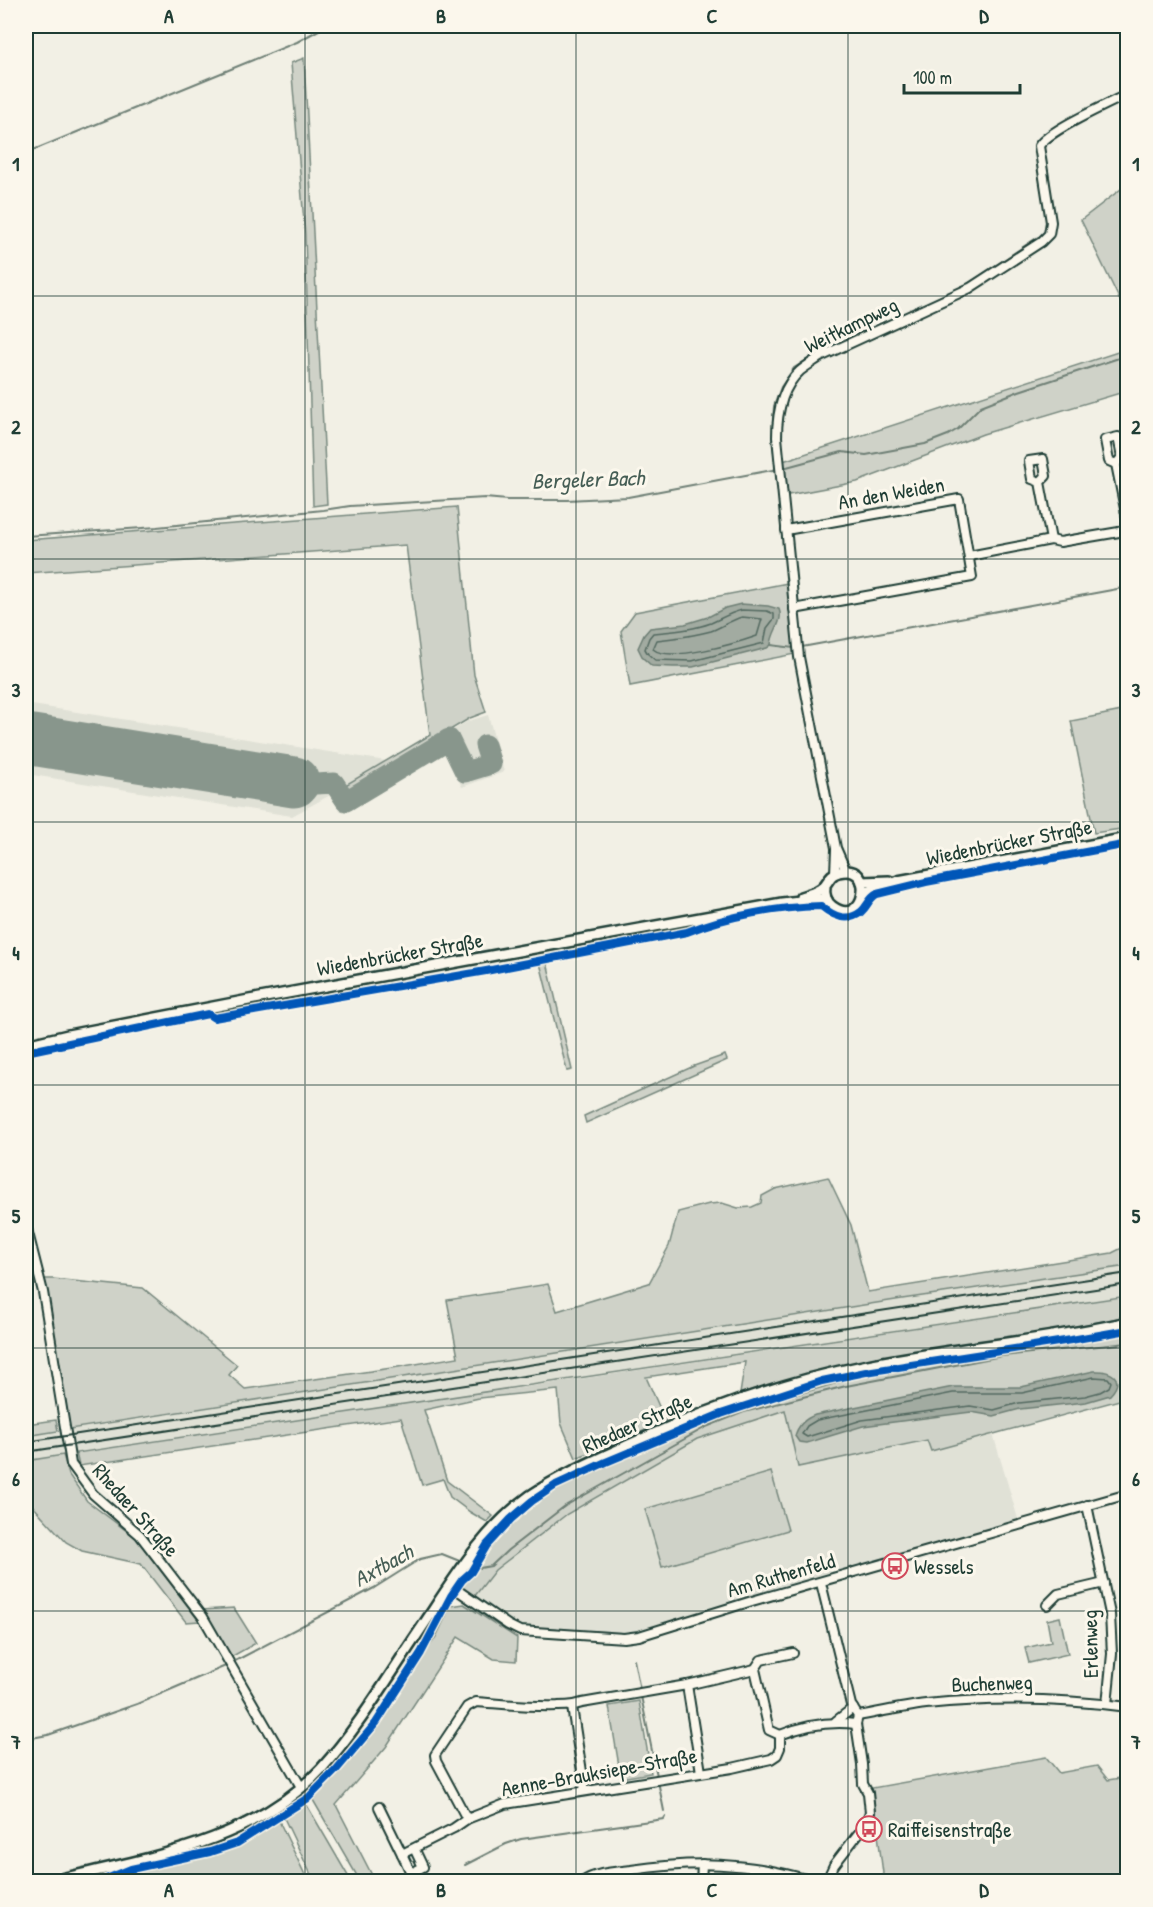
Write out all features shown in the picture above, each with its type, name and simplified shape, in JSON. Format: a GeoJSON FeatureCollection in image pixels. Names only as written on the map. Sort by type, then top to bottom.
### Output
{"type":"FeatureCollection","features":[{"type":"Feature","properties":{"kind":"street","name":"Weitkampweg"},"geometry":{"type":"LineString","coordinates":[[836,848],[798,648],[777,437],[779,406],[798,372],[820,357],[970,288],[1041,242],[1049,234],[1051,222],[1039,146],[1041,142],[1054,132],[1128,94]]}},
{"type":"Feature","properties":{"kind":"street"},"geometry":{"type":"LineString","coordinates":[[969,556],[1051,540],[1060,542],[1119,532],[1128,525],[1116,464]]}},
{"type":"Feature","properties":{"kind":"street"},"geometry":{"type":"LineString","coordinates":[[1040,482],[1051,540]]}},
{"type":"Feature","properties":{"kind":"street","name":"An den Weiden"},"geometry":{"type":"LineString","coordinates":[[786,530],[959,499],[972,576],[794,609]]}},
{"type":"Feature","properties":{"kind":"street","name":"Wiedenbrücker Straße"},"geometry":{"type":"LineString","coordinates":[[898,881],[1128,838]]}},
{"type":"Feature","properties":{"kind":"street"},"geometry":{"type":"LineString","coordinates":[[836,848],[846,871]]}},
{"type":"Feature","properties":{"kind":"street"},"geometry":{"type":"LineString","coordinates":[[835,873],[836,848]]}},
{"type":"Feature","properties":{"kind":"street"},"geometry":{"type":"LineString","coordinates":[[846,871],[857,875],[862,882],[864,893],[859,904],[847,910],[835,908],[826,900],[824,892],[827,881],[835,873],[846,871]]}},
{"type":"Feature","properties":{"kind":"street"},"geometry":{"type":"LineString","coordinates":[[862,882],[898,881]]}},
{"type":"Feature","properties":{"kind":"street"},"geometry":{"type":"LineString","coordinates":[[864,893],[898,881]]}},
{"type":"Feature","properties":{"kind":"street"},"geometry":{"type":"LineString","coordinates":[[782,903],[817,892],[825,886]]}},
{"type":"Feature","properties":{"kind":"street"},"geometry":{"type":"LineString","coordinates":[[782,903],[826,900]]}},
{"type":"Feature","properties":{"kind":"street","name":"Wiedenbrücker Straße"},"geometry":{"type":"LineString","coordinates":[[26,1045],[249,1000],[782,903]]}},
{"type":"Feature","properties":{"kind":"street","name":"Rhedaer Straße"},"geometry":{"type":"LineString","coordinates":[[26,1225],[43,1292],[71,1464],[93,1494],[140,1535],[203,1617],[301,1787]]}},
{"type":"Feature","properties":{"kind":"street","name":"Rhedaer Straße"},"geometry":{"type":"LineString","coordinates":[[48,1881],[163,1854],[229,1832],[275,1807],[301,1787],[321,1769],[347,1736],[473,1552],[507,1514],[552,1481],[683,1420],[754,1395],[820,1376],[865,1366],[1074,1334],[1128,1323]]}},
{"type":"Feature","properties":{"kind":"street","name":"Am Ruthenfeld"},"geometry":{"type":"LineString","coordinates":[[450,1585],[507,1625],[520,1631],[624,1638],[1128,1494]]}},
{"type":"Feature","properties":{"kind":"street","name":"Erlenweg"},"geometry":{"type":"LineString","coordinates":[[1087,1505],[1104,1583],[1112,1636],[1107,1704]]}},
{"type":"Feature","properties":{"kind":"street"},"geometry":{"type":"LineString","coordinates":[[821,1583],[857,1720],[863,1784],[868,1793],[870,1812],[865,1825],[834,1865],[826,1881]]}},
{"type":"Feature","properties":{"kind":"street","name":"Erlenweg"},"geometry":{"type":"LineString","coordinates":[[1047,1605],[1058,1594],[1104,1583]]}},
{"type":"Feature","properties":{"kind":"street"},"geometry":{"type":"LineString","coordinates":[[467,1819],[435,1755],[466,1707],[476,1702],[572,1707],[582,1703],[687,1685],[755,1669],[761,1660],[793,1653]]}},
{"type":"Feature","properties":{"kind":"street"},"geometry":{"type":"LineString","coordinates":[[755,1669],[769,1730],[780,1735],[836,1721],[857,1720]]}},
{"type":"Feature","properties":{"kind":"street"},"geometry":{"type":"LineString","coordinates":[[687,1685],[701,1772]]}},
{"type":"Feature","properties":{"kind":"street","name":"Buchenweg"},"geometry":{"type":"LineString","coordinates":[[857,1720],[925,1705],[971,1701],[1062,1700],[1128,1707]]}},
{"type":"Feature","properties":{"kind":"street"},"geometry":{"type":"LineString","coordinates":[[572,1707],[585,1791]]}},
{"type":"Feature","properties":{"kind":"street"},"geometry":{"type":"LineString","coordinates":[[836,1721],[853,1707]]}},
{"type":"Feature","properties":{"kind":"street","name":"Aenne-Brauksiepe-Straße"},"geometry":{"type":"LineString","coordinates":[[402,1854],[467,1819],[505,1804],[771,1759],[777,1755],[780,1748],[780,1735]]}},
{"type":"Feature","properties":{"kind":"street"},"geometry":{"type":"LineString","coordinates":[[379,1807],[411,1873],[423,1867],[414,1848]]}},
{"type":"Feature","properties":{"kind":"street"},"geometry":{"type":"LineString","coordinates":[[701,1881],[702,1864]]}},
{"type":"Feature","properties":{"kind":"street"},"geometry":{"type":"LineString","coordinates":[[582,1881],[598,1874],[702,1864],[735,1865],[817,1881]]}},
{"type":"Feature","properties":{"kind":"shaded area"},"geometry":{"type":"Polygon","coordinates":[[[304,58],[327,504],[313,506],[305,234],[291,63],[304,58]]]}},
{"type":"Feature","properties":{"kind":"shaded area"},"geometry":{"type":"Polygon","coordinates":[[[1125,186],[1128,188],[1127,315],[1081,220],[1125,186]]]}},
{"type":"Feature","properties":{"kind":"shaded area"},"geometry":{"type":"Polygon","coordinates":[[[1127,349],[1127,391],[983,434],[857,482],[788,495],[783,461],[1127,349]]]}},
{"type":"Feature","properties":{"kind":"shaded area"},"geometry":{"type":"Polygon","coordinates":[[[457,507],[474,675],[486,712],[470,718],[345,793],[342,787],[430,735],[406,545],[26,573],[26,540],[457,507]]]}},
{"type":"Feature","properties":{"kind":"shaded area"},"geometry":{"type":"Polygon","coordinates":[[[788,583],[795,654],[630,686],[621,631],[635,612],[788,583]]]}},
{"type":"Feature","properties":{"kind":"shaded area"},"geometry":{"type":"Polygon","coordinates":[[[26,704],[386,761],[342,787],[347,795],[468,721],[488,715],[504,772],[462,787],[444,749],[344,810],[334,793],[292,816],[26,774],[26,704]]]}},
{"type":"Feature","properties":{"kind":"shaded area"},"geometry":{"type":"Polygon","coordinates":[[[1127,710],[1127,828],[1094,833],[1071,721],[1127,710]]]}},
{"type":"Feature","properties":{"kind":"shaded area"},"geometry":{"type":"Polygon","coordinates":[[[547,962],[572,1070],[567,1071],[540,963],[547,962]]]}},
{"type":"Feature","properties":{"kind":"shaded area"},"geometry":{"type":"Polygon","coordinates":[[[725,1055],[727,1060],[586,1123],[584,1116],[694,1066],[725,1055]]]}},
{"type":"Feature","properties":{"kind":"shaded area"},"geometry":{"type":"Polygon","coordinates":[[[828,1177],[851,1225],[868,1292],[1112,1253],[1128,1245],[1127,1266],[70,1429],[45,1279],[143,1288],[237,1365],[229,1375],[245,1389],[458,1357],[447,1300],[548,1284],[557,1311],[649,1283],[669,1246],[678,1212],[722,1203],[738,1208],[752,1207],[761,1203],[762,1196],[775,1189],[828,1177]]]}},
{"type":"Feature","properties":{"kind":"shaded area"},"geometry":{"type":"Polygon","coordinates":[[[1127,1266],[1127,1296],[399,1407],[26,1461],[26,1436],[868,1304],[1127,1266]]]}},
{"type":"Feature","properties":{"kind":"shaded area"},"geometry":{"type":"Polygon","coordinates":[[[1127,1296],[1127,1316],[884,1358],[787,1379],[740,1394],[745,1362],[646,1377],[666,1422],[576,1458],[561,1423],[558,1390],[479,1398],[424,1410],[447,1481],[493,1516],[487,1522],[450,1497],[443,1479],[422,1485],[401,1418],[79,1466],[76,1453],[471,1395],[1127,1296]]]}},
{"type":"Feature","properties":{"kind":"shaded area"},"geometry":{"type":"Polygon","coordinates":[[[1127,1332],[1127,1398],[931,1451],[927,1440],[798,1467],[785,1410],[697,1439],[567,1514],[495,1570],[474,1597],[460,1585],[473,1572],[488,1546],[512,1520],[533,1503],[606,1464],[721,1416],[866,1375],[1075,1344],[1127,1332]]]}},
{"type":"Feature","properties":{"kind":"shaded area"},"geometry":{"type":"Polygon","coordinates":[[[785,1410],[798,1467],[927,1440],[932,1451],[993,1434],[1018,1519],[622,1633],[520,1627],[474,1597],[495,1570],[567,1514],[697,1439],[785,1410]]]}},
{"type":"Feature","properties":{"kind":"shaded area"},"geometry":{"type":"Polygon","coordinates":[[[56,1420],[58,1431],[26,1436],[26,1424],[56,1420]]]}},
{"type":"Feature","properties":{"kind":"shaded area"},"geometry":{"type":"Polygon","coordinates":[[[63,1455],[69,1475],[87,1501],[136,1538],[199,1621],[186,1622],[141,1564],[82,1551],[66,1542],[30,1503],[26,1502],[26,1461],[63,1455]]]}},
{"type":"Feature","properties":{"kind":"shaded area"},"geometry":{"type":"Polygon","coordinates":[[[771,1472],[788,1530],[662,1567],[645,1509],[771,1472]]]}},
{"type":"Feature","properties":{"kind":"shaded area"},"geometry":{"type":"Polygon","coordinates":[[[464,1604],[517,1638],[516,1661],[494,1659],[458,1637],[386,1747],[336,1805],[375,1881],[360,1881],[313,1800],[371,1735],[436,1637],[451,1606],[464,1604]]]}},
{"type":"Feature","properties":{"kind":"shaded area"},"geometry":{"type":"Polygon","coordinates":[[[234,1608],[256,1643],[231,1657],[203,1610],[234,1608]]]}},
{"type":"Feature","properties":{"kind":"shaded area"},"geometry":{"type":"Polygon","coordinates":[[[1060,1617],[1068,1654],[1029,1663],[1025,1648],[1051,1642],[1047,1620],[1060,1617]]]}},
{"type":"Feature","properties":{"kind":"shaded area"},"geometry":{"type":"Polygon","coordinates":[[[639,1701],[651,1773],[621,1778],[609,1706],[639,1701]]]}},
{"type":"Feature","properties":{"kind":"shaded area"},"geometry":{"type":"Polygon","coordinates":[[[1046,1757],[1059,1773],[1097,1766],[1108,1780],[1127,1777],[1127,1881],[884,1881],[872,1788],[1046,1757]]]}},
{"type":"Feature","properties":{"kind":"shaded area"},"geometry":{"type":"Polygon","coordinates":[[[305,1802],[351,1881],[314,1881],[284,1818],[305,1802]]]}},
{"type":"Feature","properties":{"kind":"shaded area"},"geometry":{"type":"Polygon","coordinates":[[[279,1821],[308,1881],[133,1881],[132,1872],[193,1860],[238,1846],[279,1821]]]}},
{"type":"Feature","properties":{"kind":"water"},"geometry":{"type":"Polygon","coordinates":[[[741,604],[779,609],[779,622],[771,645],[767,648],[693,667],[673,667],[652,666],[643,658],[638,648],[650,628],[685,624],[741,604]]]}},
{"type":"Feature","properties":{"kind":"water"},"geometry":{"type":"Polygon","coordinates":[[[1094,1371],[1106,1372],[1114,1376],[1117,1384],[1110,1395],[1086,1402],[1020,1409],[994,1416],[971,1412],[863,1426],[807,1443],[799,1442],[795,1436],[802,1423],[815,1415],[953,1387],[1021,1387],[1094,1371]]]}},
{"type":"Feature","properties":{"kind":"waterway"},"geometry":{"type":"LineString","coordinates":[[26,153],[297,42],[326,26]]}},
{"type":"Feature","properties":{"kind":"waterway"},"geometry":{"type":"LineString","coordinates":[[776,469],[772,437],[774,406],[781,387],[794,368],[818,353],[968,284],[1038,237]]}},
{"type":"Feature","properties":{"kind":"waterway","name":"Bergeler Bach"},"geometry":{"type":"LineString","coordinates":[[783,468],[842,452],[866,455],[925,444],[958,429],[981,406],[1128,355]]}},
{"type":"Feature","properties":{"kind":"waterway","name":"Bergeler Bach"},"geometry":{"type":"LineString","coordinates":[[26,536],[157,527],[350,506],[485,498],[567,500],[628,497],[778,469]]}},
{"type":"Feature","properties":{"kind":"waterway"},"geometry":{"type":"LineString","coordinates":[[771,645],[802,647],[1128,587]]}},
{"type":"Feature","properties":{"kind":"waterway","name":"Axtbach"},"geometry":{"type":"LineString","coordinates":[[468,1564],[480,1568],[491,1566],[565,1506],[706,1427],[744,1412],[846,1386],[1002,1356],[1128,1343]]}},
{"type":"Feature","properties":{"kind":"waterway","name":"Axtbach"},"geometry":{"type":"LineString","coordinates":[[233,1662],[374,1588],[420,1559],[442,1554],[462,1562]]}},
{"type":"Feature","properties":{"kind":"waterway"},"geometry":{"type":"LineString","coordinates":[[634,1660],[640,1690]]}},
{"type":"Feature","properties":{"kind":"waterway","name":"Axtbach"},"geometry":{"type":"LineString","coordinates":[[26,1739],[48,1735],[137,1704],[228,1665]]}},
{"type":"Feature","properties":{"kind":"waterway"},"geometry":{"type":"LineString","coordinates":[[641,1696],[664,1811]]}},
{"type":"Feature","properties":{"kind":"waterway"},"geometry":{"type":"LineString","coordinates":[[465,1865],[521,1839],[664,1819],[665,1817]]}},
{"type":"Feature","properties":{"kind":"taxiway"},"geometry":{"type":"LineString","coordinates":[[294,782],[334,783],[346,801],[449,739],[465,772],[491,764],[485,745]]}},
{"type":"Feature","properties":{"kind":"runway"},"geometry":{"type":"LineString","coordinates":[[26,739],[294,782]]}},
{"type":"Feature","properties":{"kind":"railway"},"geometry":{"type":"LineString","coordinates":[[26,1442],[1128,1273]]}},
{"type":"Feature","properties":{"kind":"railway"},"geometry":{"type":"LineString","coordinates":[[26,1452],[1128,1284]]}},
{"type":"Feature","properties":{"kind":"cycle path"},"geometry":{"type":"LineString","coordinates":[[26,1052],[208,1014],[214,1018],[486,971],[687,932],[719,921],[770,910],[821,906],[840,917],[851,917],[861,912],[877,894],[926,882],[1128,844]]}},
{"type":"Feature","properties":{"kind":"cycle path"},"geometry":{"type":"LineString","coordinates":[[99,1882],[131,1869],[210,1852],[237,1843],[308,1798],[336,1770],[376,1723],[421,1653],[451,1596],[471,1572],[487,1545],[511,1519],[556,1485],[721,1414],[822,1381],[1128,1330]]}},
{"type":"Feature","properties":{"kind":"place","name":"Wessels"},"geometry":{"type":"Point","coordinates":[895,1566]}},
{"type":"Feature","properties":{"kind":"place","name":"Raiffeisenstraße"},"geometry":{"type":"Point","coordinates":[869,1829]}}]}
